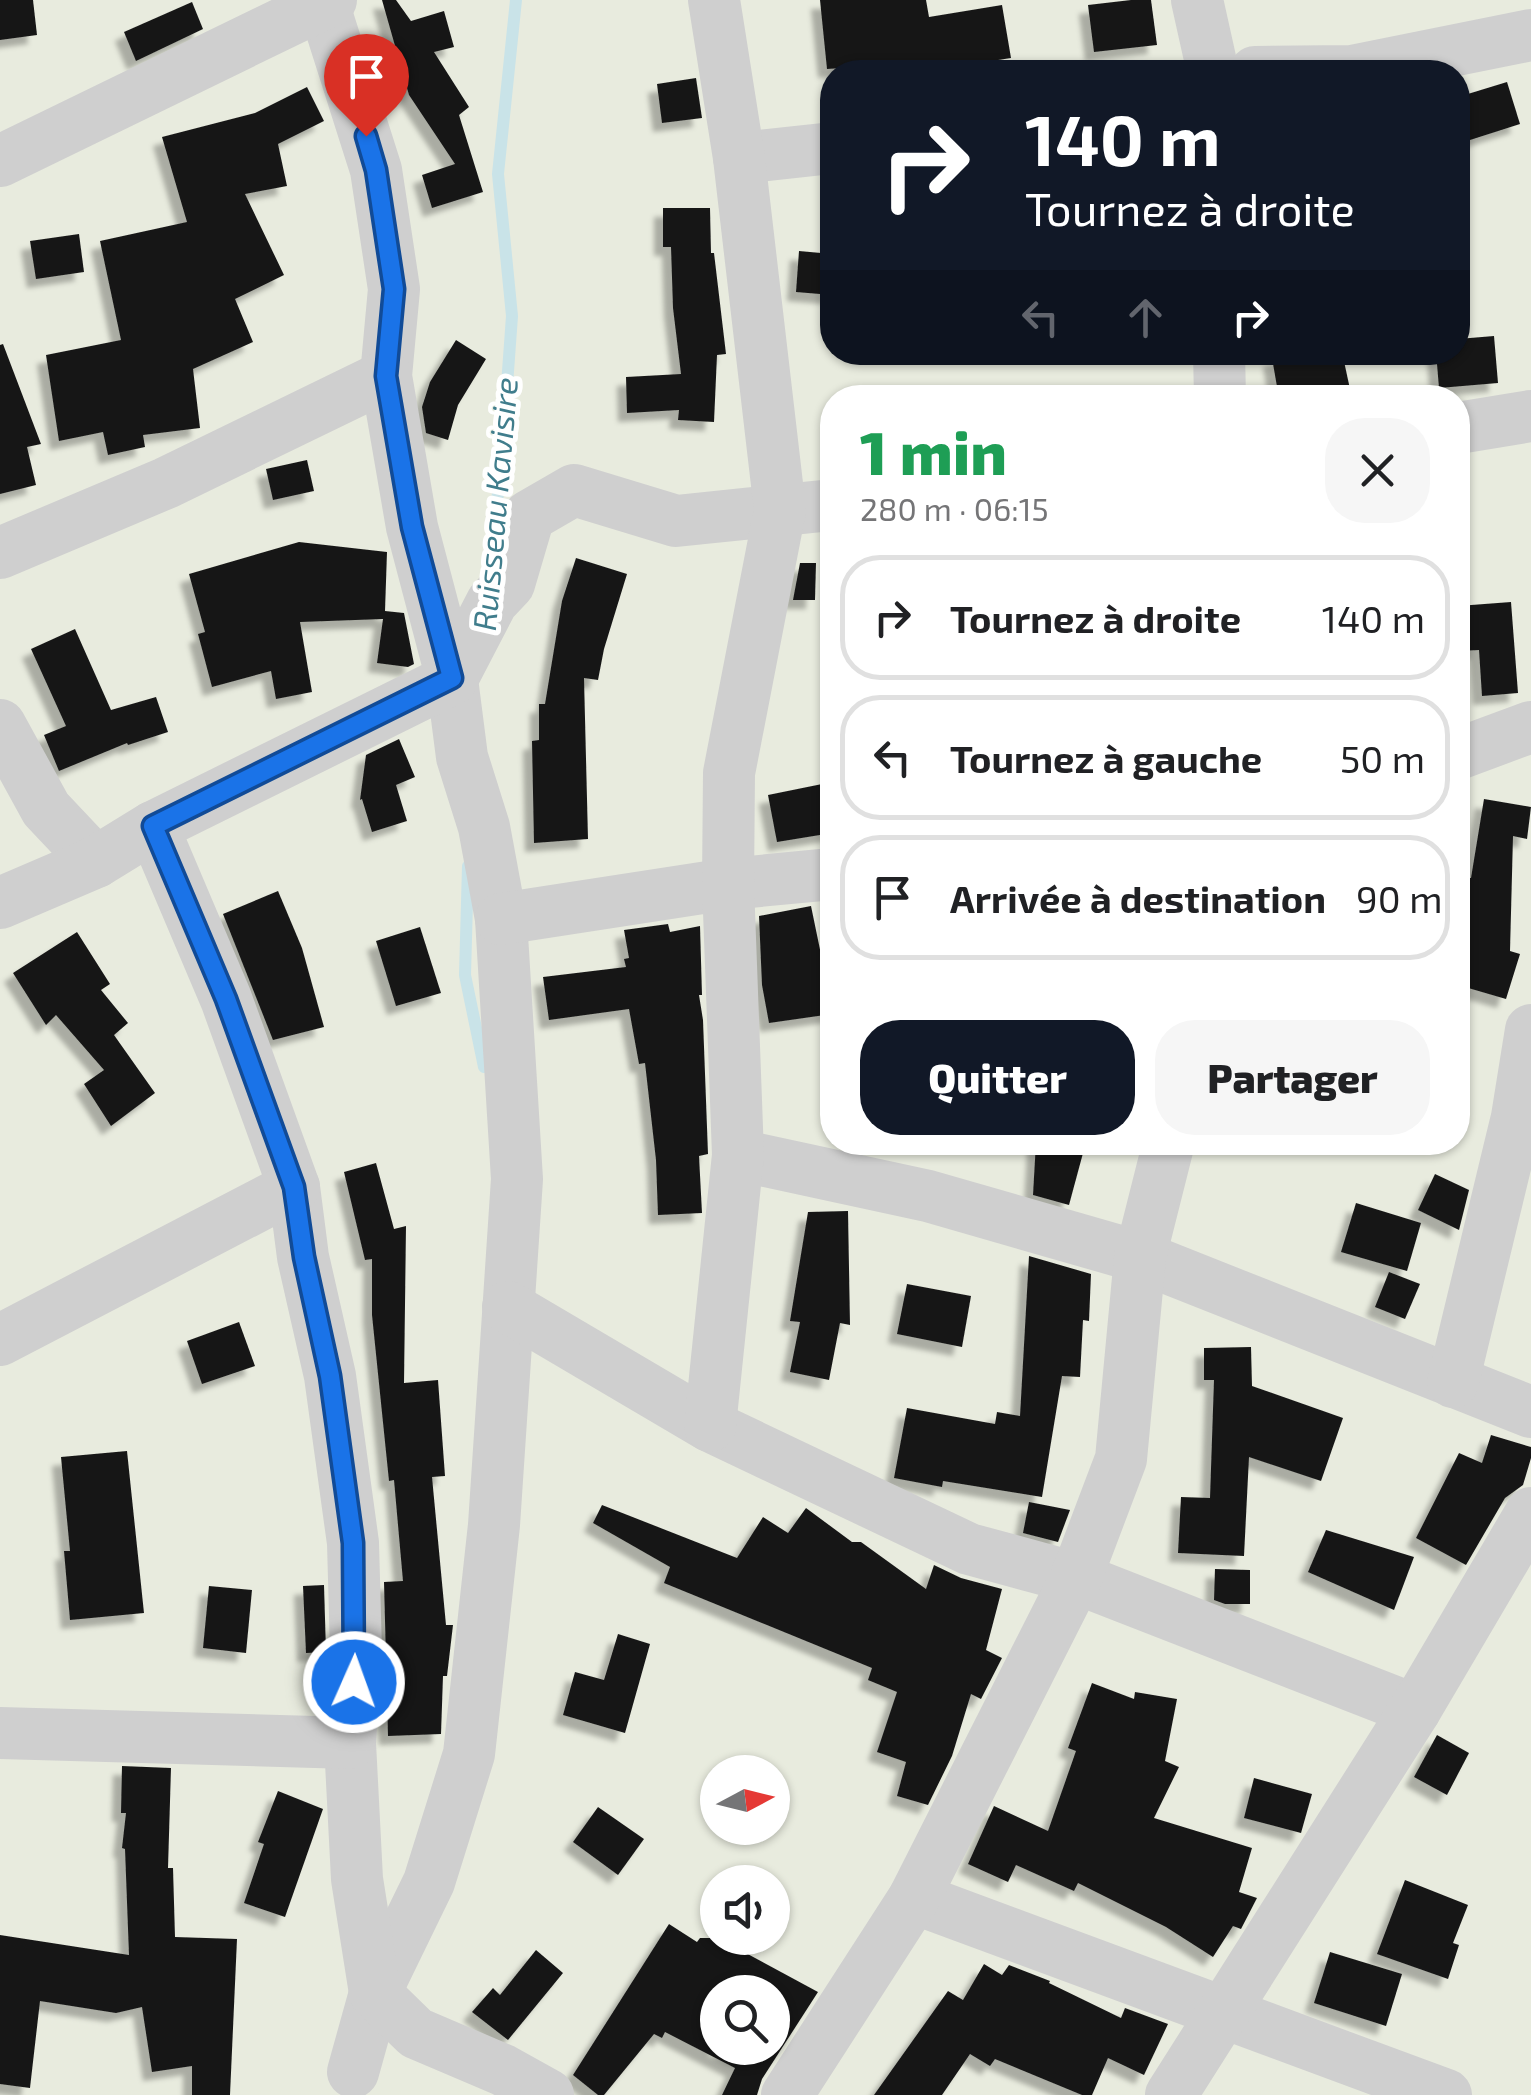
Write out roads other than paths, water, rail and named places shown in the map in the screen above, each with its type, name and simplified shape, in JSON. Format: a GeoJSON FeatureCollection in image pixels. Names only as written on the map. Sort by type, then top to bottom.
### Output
{"type":"FeatureCollection","features":[{"type":"Feature","properties":{"kind":"street"},"geometry":{"type":"LineString","coordinates":[[710,1426],[738,1155],[728,884],[730,772],[780,510],[738,158],[714,0]]}},
{"type":"Feature","properties":{"kind":"street"},"geometry":{"type":"LineString","coordinates":[[1197,0],[1210,60]]}},
{"type":"Feature","properties":{"kind":"street"},"geometry":{"type":"LineString","coordinates":[[0,161],[326,1],[376,170],[394,289],[386,376],[412,527],[472,639],[462,757],[484,827],[501,919],[517,1179],[494,1525],[470,1754],[429,1882],[375,1994],[352,2072]]}},
{"type":"Feature","properties":{"kind":"street"},"geometry":{"type":"LineString","coordinates":[[1408,60],[1531,36]]}},
{"type":"Feature","properties":{"kind":"street"},"geometry":{"type":"LineString","coordinates":[[738,158],[820,149]]}},
{"type":"Feature","properties":{"kind":"street"},"geometry":{"type":"LineString","coordinates":[[0,553],[166,484],[386,376]]}},
{"type":"Feature","properties":{"kind":"street"},"geometry":{"type":"LineString","coordinates":[[1470,426],[1531,416]]}},
{"type":"Feature","properties":{"kind":"street"},"geometry":{"type":"LineString","coordinates":[[0,904],[96,862],[472,639],[509,584],[528,516],[574,490],[676,522],[820,506]]}},
{"type":"Feature","properties":{"kind":"street"},"geometry":{"type":"LineString","coordinates":[[0,725],[46,808],[96,862]]}},
{"type":"Feature","properties":{"kind":"street"},"geometry":{"type":"LineString","coordinates":[[1470,750],[1531,727]]}},
{"type":"Feature","properties":{"kind":"street"},"geometry":{"type":"LineString","coordinates":[[153,826],[226,999],[294,1187],[304,1257],[330,1376],[353,1543],[356,1652],[350,1743],[358,1879],[375,1994],[416,2034],[502,2070],[548,2095]]}},
{"type":"Feature","properties":{"kind":"street"},"geometry":{"type":"LineString","coordinates":[[501,919],[728,884],[820,875]]}},
{"type":"Feature","properties":{"kind":"street"},"geometry":{"type":"LineString","coordinates":[[1453,1382],[1516,1118],[1531,1030]]}},
{"type":"Feature","properties":{"kind":"street"},"geometry":{"type":"LineString","coordinates":[[738,1155],[928,1196],[1140,1257],[1531,1412]]}},
{"type":"Feature","properties":{"kind":"street"},"geometry":{"type":"LineString","coordinates":[[787,2095],[914,1898],[1076,1578],[1122,1459],[1140,1257],[1165,1155]]}},
{"type":"Feature","properties":{"kind":"street"},"geometry":{"type":"LineString","coordinates":[[0,1340],[294,1187]]}},
{"type":"Feature","properties":{"kind":"street"},"geometry":{"type":"LineString","coordinates":[[508,1308],[710,1426],[970,1549],[1076,1578],[1415,1710]]}},
{"type":"Feature","properties":{"kind":"street"},"geometry":{"type":"LineString","coordinates":[[1171,2095],[1415,1710],[1531,1513]]}},
{"type":"Feature","properties":{"kind":"street"},"geometry":{"type":"LineString","coordinates":[[0,1733],[350,1743]]}},
{"type":"Feature","properties":{"kind":"street"},"geometry":{"type":"LineString","coordinates":[[914,1898],[1446,2095]]}},
{"type":"Feature","properties":{"kind":"waterway","name":"Ruisseau Kavisire"},"geometry":{"type":"LineString","coordinates":[[489,567],[512,316],[498,174],[516,0]]}},
{"type":"Feature","properties":{"kind":"waterway","name":"Ruisseau Kavisire"},"geometry":{"type":"LineString","coordinates":[[468,866],[465,975],[484,1067]]}}]}
